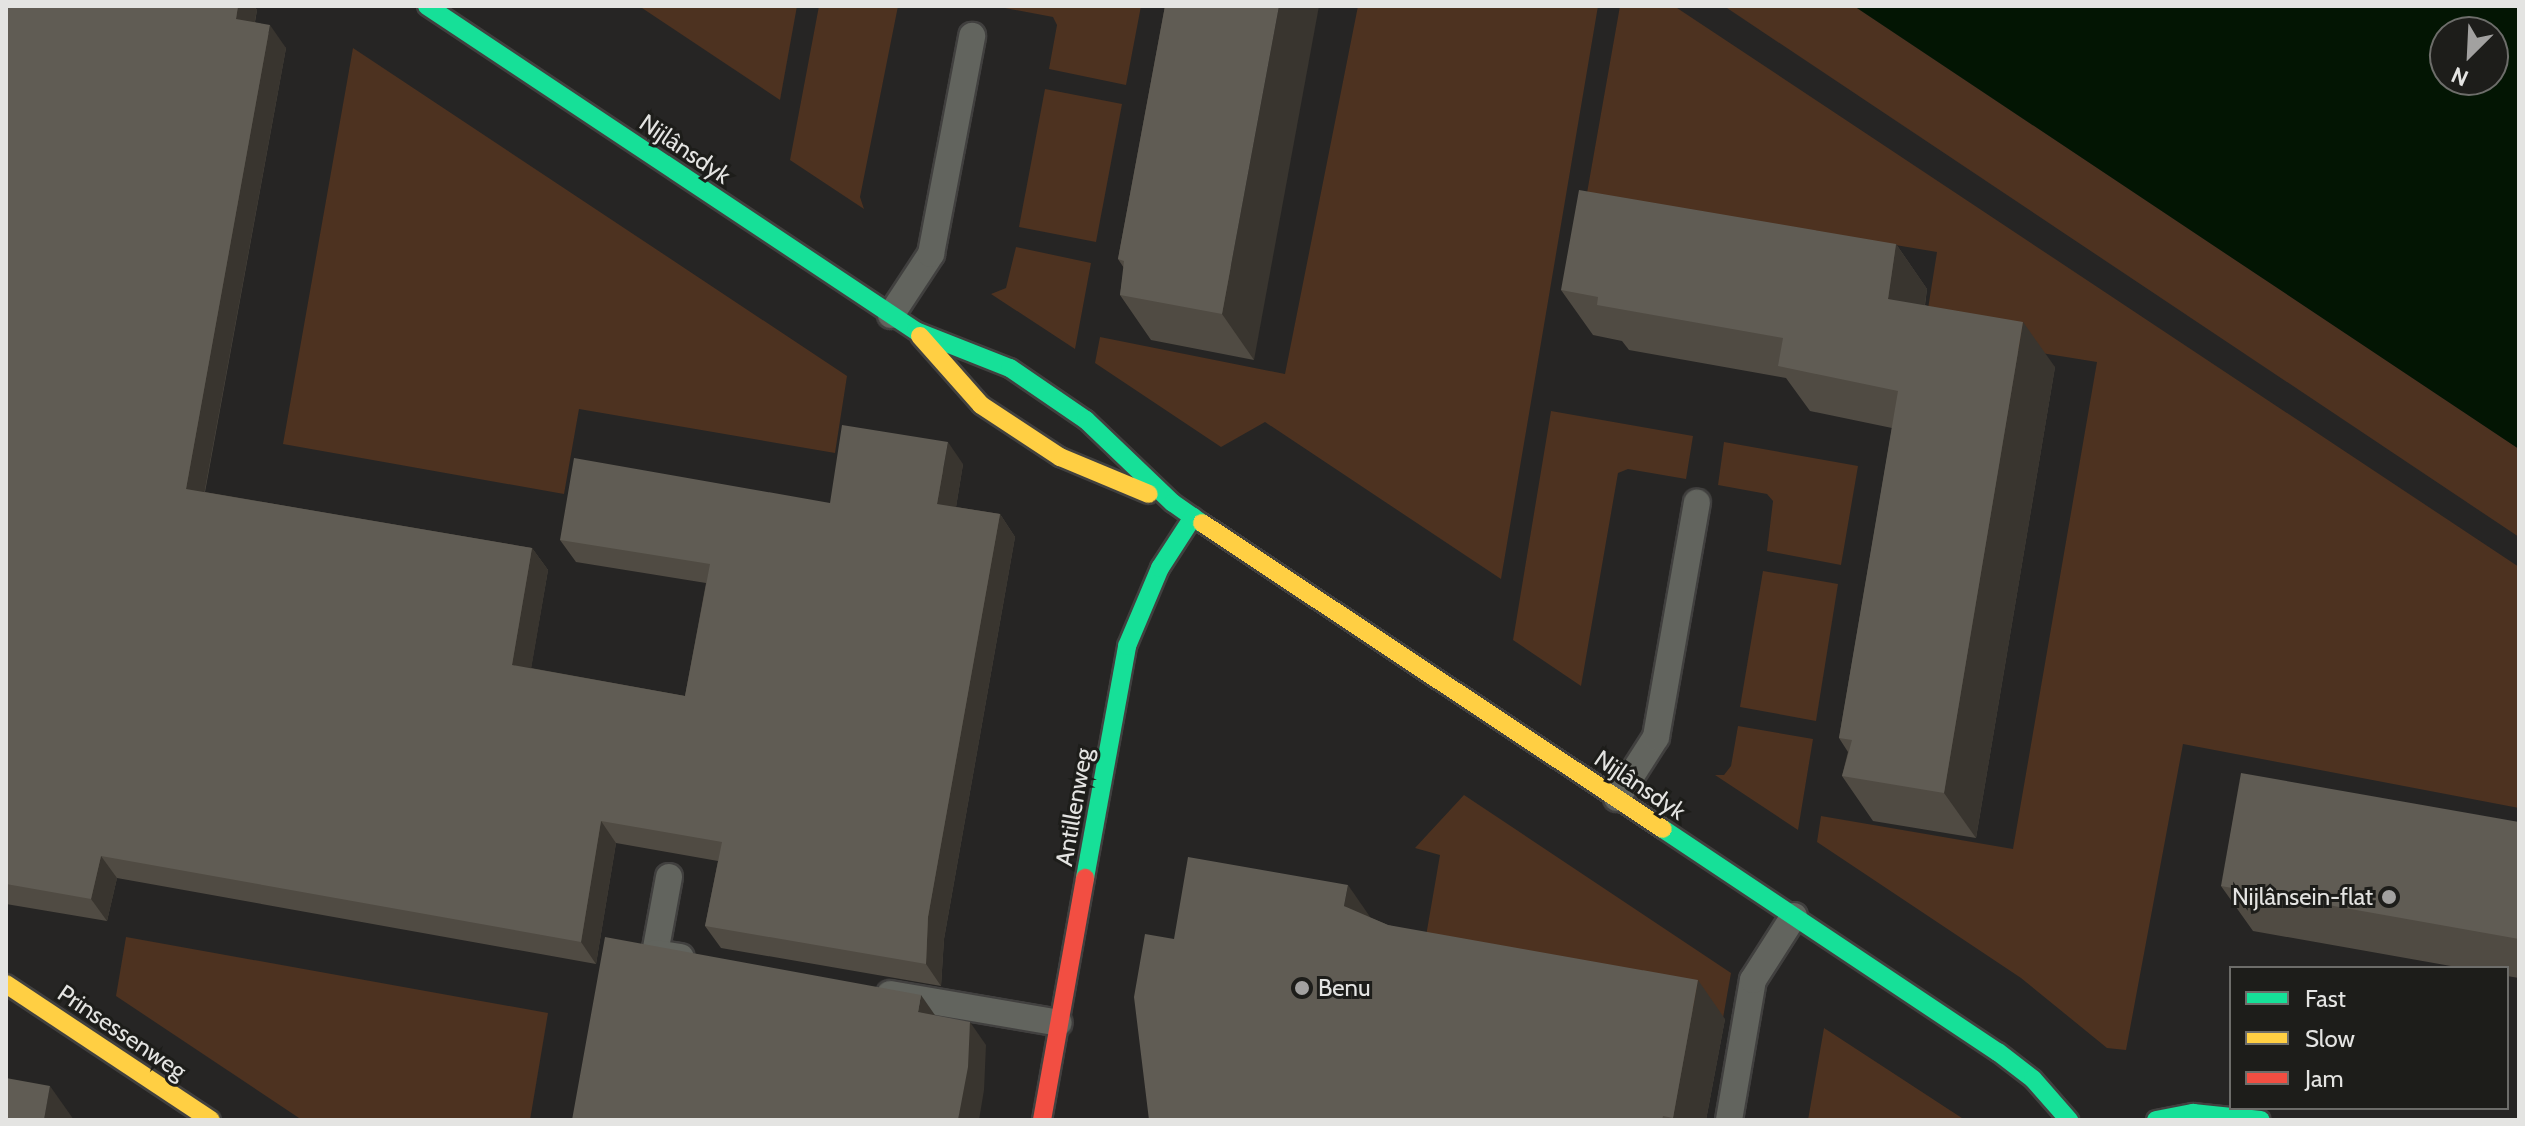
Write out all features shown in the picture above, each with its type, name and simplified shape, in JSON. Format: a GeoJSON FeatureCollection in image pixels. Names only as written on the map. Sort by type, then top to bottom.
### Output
{"type":"FeatureCollection","features":[{"type":"Feature","properties":{"kind":"street","name":"Nijlânsdyk"},"geometry":{"type":"LineString","coordinates":[[427,6],[916,331],[1010,368],[1086,420],[1173,503],[1998,1052],[2033,1079],[2069,1120]]}},
{"type":"Feature","properties":{"kind":"street","name":"Nijlânsdyk"},"geometry":{"type":"LineString","coordinates":[[916,331],[981,405],[1060,457],[1173,503]]}},
{"type":"Feature","properties":{"kind":"street","name":"Antillenweg"},"geometry":{"type":"LineString","coordinates":[[1042,1120],[1127,646],[1160,568],[1193,517]]}},
{"type":"Feature","properties":{"kind":"street","name":"Prinsessenweg"},"geometry":{"type":"LineString","coordinates":[[6,984],[211,1120]]}},
{"type":"Feature","properties":{"kind":"street"},"geometry":{"type":"LineString","coordinates":[[2156,1120],[2193,1113],[2261,1120]]}},
{"type":"Feature","properties":{"kind":"lane"},"geometry":{"type":"LineString","coordinates":[[891,315],[931,254],[972,36]]}},
{"type":"Feature","properties":{"kind":"lane"},"geometry":{"type":"LineString","coordinates":[[1617,798],[1656,737],[1697,503]]}},
{"type":"Feature","properties":{"kind":"lane"},"geometry":{"type":"LineString","coordinates":[[669,877],[655,953],[702,961]]}},
{"type":"Feature","properties":{"kind":"lane"},"geometry":{"type":"LineString","coordinates":[[1729,1120],[1753,980],[1794,916]]}},
{"type":"Feature","properties":{"kind":"lane"},"geometry":{"type":"LineString","coordinates":[[857,988],[1059,1023]]}},
{"type":"Feature","properties":{"kind":"shaded area"},"geometry":{"type":"Polygon","coordinates":[[[639,6],[797,6],[780,100],[639,6]]]}},
{"type":"Feature","properties":{"kind":"shaded area"},"geometry":{"type":"Polygon","coordinates":[[[819,6],[898,6],[860,197],[864,209],[790,160],[819,6]]]}},
{"type":"Feature","properties":{"kind":"shaded area"},"geometry":{"type":"Polygon","coordinates":[[[1141,6],[1126,85],[1049,69],[1057,25],[1053,17],[1005,8],[1141,6]]]}},
{"type":"Feature","properties":{"kind":"shaded area"},"geometry":{"type":"Polygon","coordinates":[[[1358,6],[1598,6],[1501,579],[1265,422],[1221,447],[1095,363],[1100,337],[1285,374],[1358,6]]]}},
{"type":"Feature","properties":{"kind":"shaded area"},"geometry":{"type":"Polygon","coordinates":[[[1620,6],[1674,6],[2519,567],[2519,808],[2183,744],[2126,1050],[2107,1048],[2021,978],[1817,842],[1821,816],[2013,849],[2097,362],[1924,334],[1937,252],[1587,193],[1620,6]]]}},
{"type":"Feature","properties":{"kind":"shaded area"},"geometry":{"type":"Polygon","coordinates":[[[1724,6],[1854,6],[2519,449],[2519,537],[1724,6]]]}},
{"type":"Feature","properties":{"kind":"shaded area"},"geometry":{"type":"Polygon","coordinates":[[[1854,6],[2519,6],[2519,449],[1854,6]]]}},
{"type":"Feature","properties":{"kind":"shaded area"},"geometry":{"type":"Polygon","coordinates":[[[353,48],[847,376],[835,453],[579,409],[564,494],[283,444],[353,48]]]}},
{"type":"Feature","properties":{"kind":"shaded area"},"geometry":{"type":"Polygon","coordinates":[[[1045,89],[1122,104],[1096,242],[1019,227],[1045,89]]]}},
{"type":"Feature","properties":{"kind":"shaded area"},"geometry":{"type":"Polygon","coordinates":[[[1016,247],[1091,263],[1075,349],[991,294],[1006,288],[1016,247]]]}},
{"type":"Feature","properties":{"kind":"shaded area"},"geometry":{"type":"Polygon","coordinates":[[[1551,411],[1693,436],[1686,479],[1628,469],[1618,473],[1581,686],[1513,640],[1551,411]]]}},
{"type":"Feature","properties":{"kind":"shaded area"},"geometry":{"type":"Polygon","coordinates":[[[1724,442],[1858,466],[1841,565],[1767,551],[1773,501],[1767,494],[1718,485],[1724,442]]]}},
{"type":"Feature","properties":{"kind":"shaded area"},"geometry":{"type":"Polygon","coordinates":[[[1763,571],[1838,584],[1816,721],[1740,707],[1763,571]]]}},
{"type":"Feature","properties":{"kind":"shaded area"},"geometry":{"type":"Polygon","coordinates":[[[1738,726],[1813,739],[1798,830],[1715,775],[1724,775],[1731,766],[1738,726]]]}},
{"type":"Feature","properties":{"kind":"shaded area"},"geometry":{"type":"Polygon","coordinates":[[[1464,795],[1731,973],[1723,1018],[1421,965],[1440,855],[1415,848],[1464,795]]]}},
{"type":"Feature","properties":{"kind":"shaded area"},"geometry":{"type":"Polygon","coordinates":[[[126,937],[548,1013],[530,1120],[302,1120],[116,996],[126,937]]]}},
{"type":"Feature","properties":{"kind":"shaded area"},"geometry":{"type":"Polygon","coordinates":[[[1824,1028],[1945,1107],[1965,1120],[1808,1120],[1824,1028]]]}},
{"type":"Feature","properties":{"kind":"building"},"geometry":{"type":"Polygon","coordinates":[[[6,6],[238,6],[236,19],[270,25],[186,489],[532,548],[512,665],[685,696],[710,564],[560,540],[574,458],[830,503],[842,425],[948,442],[937,504],[1000,514],[928,917],[926,964],[705,926],[722,842],[601,821],[581,942],[101,856],[91,899],[6,884],[6,6]]]}},
{"type":"Feature","properties":{"kind":"building"},"geometry":{"type":"Polygon","coordinates":[[[1165,6],[1279,6],[1222,314],[1120,295],[1124,261],[1118,259],[1165,6]]]}},
{"type":"Feature","properties":{"kind":"building"},"geometry":{"type":"Polygon","coordinates":[[[1579,190],[1896,244],[1888,299],[2023,322],[1944,793],[1842,776],[1852,740],[1839,738],[1898,391],[1778,366],[1783,338],[1597,305],[1598,297],[1561,290],[1579,190]]]}},
{"type":"Feature","properties":{"kind":"building"},"geometry":{"type":"Polygon","coordinates":[[[2241,773],[2519,822],[2519,939],[2221,886],[2241,773]]]}},
{"type":"Feature","properties":{"kind":"building"},"geometry":{"type":"Polygon","coordinates":[[[1188,857],[1348,885],[1344,906],[1388,925],[1698,980],[1673,1118],[1149,1120],[1134,997],[1145,934],[1174,939],[1188,857]]]}},
{"type":"Feature","properties":{"kind":"building"},"geometry":{"type":"Polygon","coordinates":[[[605,937],[921,995],[918,1012],[970,1022],[968,1067],[958,1120],[572,1120],[605,937]]]}},
{"type":"Feature","properties":{"kind":"building"},"geometry":{"type":"Polygon","coordinates":[[[6,1078],[50,1086],[44,1120],[6,1120],[6,1078]]]}},
{"type":"Feature","properties":{"kind":"traffic: fast"},"geometry":{"type":"LineString","coordinates":[[427,6],[916,331],[1010,368],[1086,420],[1173,503],[1202,523]]}},
{"type":"Feature","properties":{"kind":"traffic: fast"},"geometry":{"type":"LineString","coordinates":[[1085,878],[1127,646],[1160,568],[1193,517]]}},
{"type":"Feature","properties":{"kind":"traffic: fast"},"geometry":{"type":"LineString","coordinates":[[1663,829],[1998,1052],[2033,1079],[2069,1120]]}},
{"type":"Feature","properties":{"kind":"traffic: fast"},"geometry":{"type":"LineString","coordinates":[[2156,1120],[2193,1113],[2261,1120]]}},
{"type":"Feature","properties":{"kind":"traffic: slow"},"geometry":{"type":"LineString","coordinates":[[920,336],[981,405],[1060,457],[1149,494]]}},
{"type":"Feature","properties":{"kind":"traffic: slow"},"geometry":{"type":"LineString","coordinates":[[1202,523],[1663,829]]}},
{"type":"Feature","properties":{"kind":"traffic: slow"},"geometry":{"type":"LineString","coordinates":[[6,984],[211,1120]]}},
{"type":"Feature","properties":{"kind":"traffic: jam"},"geometry":{"type":"LineString","coordinates":[[1042,1120],[1085,878]]}},
{"type":"Feature","properties":{"kind":"place","name":"Nijlânsein-flat"},"geometry":{"type":"Point","coordinates":[2389,897]}},
{"type":"Feature","properties":{"kind":"place","name":"Benu"},"geometry":{"type":"Point","coordinates":[1302,988]}}]}
